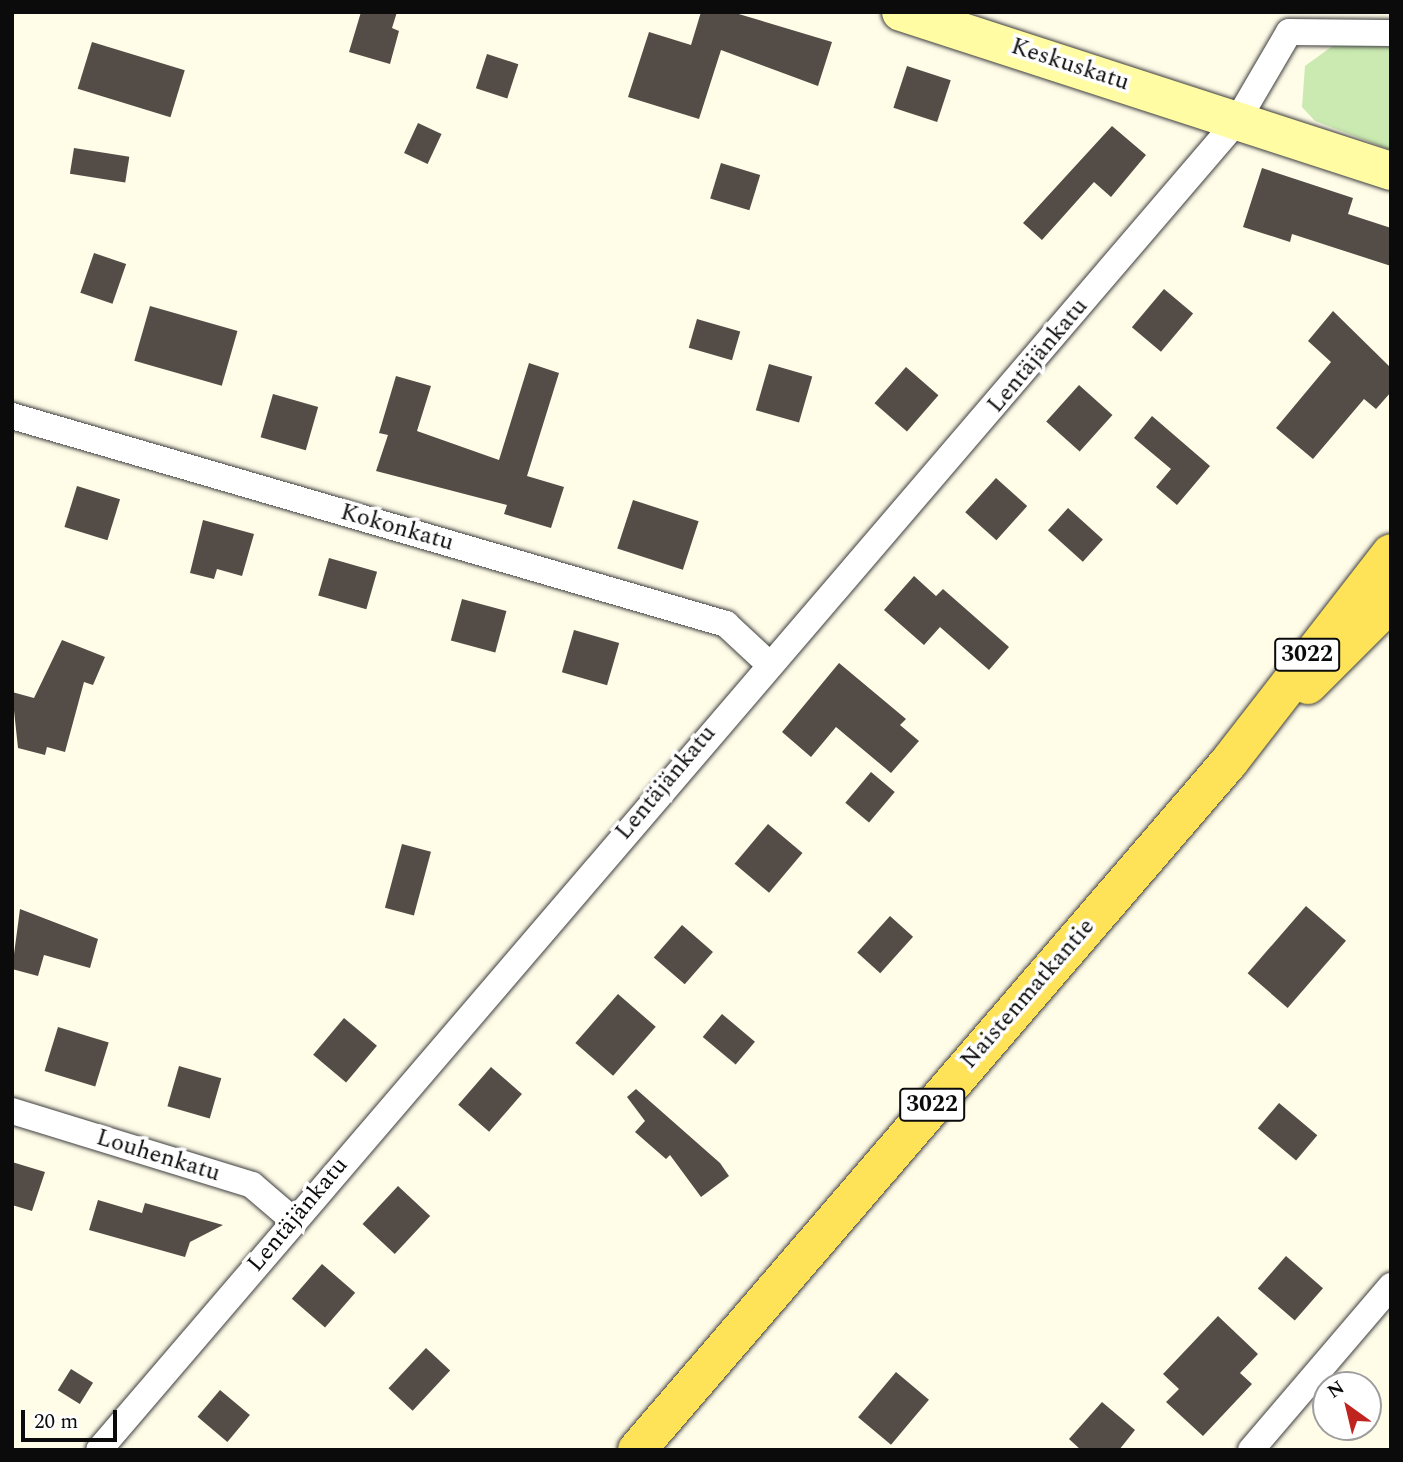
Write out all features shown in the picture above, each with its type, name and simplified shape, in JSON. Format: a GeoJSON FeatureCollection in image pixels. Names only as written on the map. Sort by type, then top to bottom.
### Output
{"type":"FeatureCollection","features":[{"type":"Feature","properties":{"kind":"main road","name":"Naistenmatkantie"},"geometry":{"type":"LineString","coordinates":[[637,1450],[1229,762],[1391,553]]}},
{"type":"Feature","properties":{"kind":"main road","name":"Naistenmatkantie"},"geometry":{"type":"LineString","coordinates":[[1229,762],[1391,602]]}},
{"type":"Feature","properties":{"kind":"street","name":"Keskuskatu"},"geometry":{"type":"LineString","coordinates":[[901,12],[946,18],[1237,121],[1391,171]]}},
{"type":"Feature","properties":{"kind":"street"},"geometry":{"type":"LineString","coordinates":[[1237,121],[1289,32],[1391,33]]}},
{"type":"Feature","properties":{"kind":"street","name":"Lentäjänkatu"},"geometry":{"type":"LineString","coordinates":[[99,1450],[768,663],[1237,121]]}},
{"type":"Feature","properties":{"kind":"street","name":"Kokonkatu"},"geometry":{"type":"LineString","coordinates":[[12,416],[726,624],[768,663]]}},
{"type":"Feature","properties":{"kind":"street","name":"Louhenkatu"},"geometry":{"type":"LineString","coordinates":[[12,1111],[252,1185],[293,1220]]}},
{"type":"Feature","properties":{"kind":"street"},"geometry":{"type":"LineString","coordinates":[[1251,1450],[1391,1286]]}},
{"type":"Feature","properties":{"kind":"green space"},"geometry":{"type":"Polygon","coordinates":[[[1334,45],[1391,47],[1391,150],[1315,121],[1302,107],[1305,66],[1334,45]]]}},
{"type":"Feature","properties":{"kind":"building"},"geometry":{"type":"Polygon","coordinates":[[[361,12],[397,12],[392,28],[399,31],[390,64],[349,52],[361,12]]]}},
{"type":"Feature","properties":{"kind":"building"},"geometry":{"type":"Polygon","coordinates":[[[701,12],[732,12],[832,42],[818,86],[721,50],[699,119],[628,97],[649,32],[691,45],[701,12]]]}},
{"type":"Feature","properties":{"kind":"building"},"geometry":{"type":"Polygon","coordinates":[[[92,42],[185,70],[170,117],[78,89],[92,42]]]}},
{"type":"Feature","properties":{"kind":"building"},"geometry":{"type":"Polygon","coordinates":[[[487,54],[518,64],[507,98],[476,88],[487,54]]]}},
{"type":"Feature","properties":{"kind":"building"},"geometry":{"type":"Polygon","coordinates":[[[907,66],[951,80],[937,122],[893,108],[907,66]]]}},
{"type":"Feature","properties":{"kind":"building"},"geometry":{"type":"Polygon","coordinates":[[[418,123],[442,134],[428,164],[404,153],[418,123]]]}},
{"type":"Feature","properties":{"kind":"building"},"geometry":{"type":"Polygon","coordinates":[[[1112,126],[1146,155],[1111,197],[1094,182],[1042,240],[1023,223],[1112,126]]]}},
{"type":"Feature","properties":{"kind":"building"},"geometry":{"type":"Polygon","coordinates":[[[74,148],[129,157],[125,182],[70,174],[74,148]]]}},
{"type":"Feature","properties":{"kind":"building"},"geometry":{"type":"Polygon","coordinates":[[[721,163],[760,175],[749,210],[710,198],[721,163]]]}},
{"type":"Feature","properties":{"kind":"building"},"geometry":{"type":"Polygon","coordinates":[[[1262,168],[1353,198],[1348,214],[1391,228],[1391,266],[1292,234],[1290,242],[1243,227],[1262,168]]]}},
{"type":"Feature","properties":{"kind":"building"},"geometry":{"type":"Polygon","coordinates":[[[94,253],[126,264],[112,304],[80,293],[94,253]]]}},
{"type":"Feature","properties":{"kind":"building"},"geometry":{"type":"Polygon","coordinates":[[[1164,289],[1193,313],[1161,352],[1132,327],[1164,289]]]}},
{"type":"Feature","properties":{"kind":"building"},"geometry":{"type":"Polygon","coordinates":[[[150,306],[237,331],[222,386],[134,361],[150,306]]]}},
{"type":"Feature","properties":{"kind":"building"},"geometry":{"type":"Polygon","coordinates":[[[1333,311],[1391,368],[1391,392],[1376,409],[1364,399],[1313,459],[1276,428],[1331,362],[1308,341],[1333,311]]]}},
{"type":"Feature","properties":{"kind":"building"},"geometry":{"type":"Polygon","coordinates":[[[697,319],[740,331],[732,360],[689,348],[697,319]]]}},
{"type":"Feature","properties":{"kind":"building"},"geometry":{"type":"Polygon","coordinates":[[[529,363],[559,373],[527,476],[564,487],[551,528],[504,514],[507,505],[376,471],[388,435],[379,433],[396,376],[431,386],[417,431],[499,460],[529,363]]]}},
{"type":"Feature","properties":{"kind":"building"},"geometry":{"type":"Polygon","coordinates":[[[769,364],[812,376],[799,423],[756,410],[769,364]]]}},
{"type":"Feature","properties":{"kind":"building"},"geometry":{"type":"Polygon","coordinates":[[[906,367],[938,395],[907,431],[875,403],[906,367]]]}},
{"type":"Feature","properties":{"kind":"building"},"geometry":{"type":"Polygon","coordinates":[[[1079,385],[1112,415],[1080,452],[1046,421],[1079,385]]]}},
{"type":"Feature","properties":{"kind":"building"},"geometry":{"type":"Polygon","coordinates":[[[273,394],[318,407],[306,450],[261,437],[273,394]]]}},
{"type":"Feature","properties":{"kind":"building"},"geometry":{"type":"Polygon","coordinates":[[[1152,416],[1210,466],[1177,505],[1156,487],[1171,469],[1134,438],[1152,416]]]}},
{"type":"Feature","properties":{"kind":"building"},"geometry":{"type":"Polygon","coordinates":[[[996,478],[1027,506],[996,540],[965,512],[996,478]]]}},
{"type":"Feature","properties":{"kind":"building"},"geometry":{"type":"Polygon","coordinates":[[[77,486],[120,499],[107,540],[64,527],[77,486]]]}},
{"type":"Feature","properties":{"kind":"building"},"geometry":{"type":"Polygon","coordinates":[[[633,500],[699,521],[683,570],[617,549],[633,500]]]}},
{"type":"Feature","properties":{"kind":"building"},"geometry":{"type":"Polygon","coordinates":[[[1068,508],[1103,539],[1083,562],[1048,530],[1068,508]]]}},
{"type":"Feature","properties":{"kind":"building"},"geometry":{"type":"Polygon","coordinates":[[[203,520],[254,534],[242,576],[217,569],[214,579],[190,573],[203,520]]]}},
{"type":"Feature","properties":{"kind":"building"},"geometry":{"type":"Polygon","coordinates":[[[329,558],[377,572],[366,609],[318,595],[329,558]]]}},
{"type":"Feature","properties":{"kind":"building"},"geometry":{"type":"Polygon","coordinates":[[[914,576],[936,596],[943,589],[1009,647],[989,670],[940,627],[924,645],[884,610],[914,576]]]}},
{"type":"Feature","properties":{"kind":"building"},"geometry":{"type":"Polygon","coordinates":[[[462,599],[506,611],[495,652],[451,641],[462,599]]]}},
{"type":"Feature","properties":{"kind":"building"},"geometry":{"type":"Polygon","coordinates":[[[574,630],[619,643],[607,685],[562,672],[574,630]]]}},
{"type":"Feature","properties":{"kind":"building"},"geometry":{"type":"Polygon","coordinates":[[[62,640],[105,657],[93,685],[84,682],[65,752],[47,747],[45,755],[18,748],[12,692],[34,698],[62,640]]]}},
{"type":"Feature","properties":{"kind":"building"},"geometry":{"type":"Polygon","coordinates":[[[839,663],[906,719],[900,725],[919,741],[891,773],[836,727],[811,757],[782,732],[839,663]]]}},
{"type":"Feature","properties":{"kind":"building"},"geometry":{"type":"Polygon","coordinates":[[[871,772],[895,792],[869,823],[845,803],[871,772]]]}},
{"type":"Feature","properties":{"kind":"building"},"geometry":{"type":"Polygon","coordinates":[[[768,824],[802,853],[769,893],[735,864],[768,824]]]}},
{"type":"Feature","properties":{"kind":"building"},"geometry":{"type":"Polygon","coordinates":[[[402,844],[431,852],[414,916],[385,908],[402,844]]]}},
{"type":"Feature","properties":{"kind":"building"},"geometry":{"type":"Polygon","coordinates":[[[1306,906],[1346,941],[1288,1008],[1248,973],[1306,906]]]}},
{"type":"Feature","properties":{"kind":"building"},"geometry":{"type":"Polygon","coordinates":[[[20,909],[98,939],[90,968],[44,955],[38,976],[12,969],[20,909]]]}},
{"type":"Feature","properties":{"kind":"building"},"geometry":{"type":"Polygon","coordinates":[[[890,916],[913,937],[880,973],[857,952],[890,916]]]}},
{"type":"Feature","properties":{"kind":"building"},"geometry":{"type":"Polygon","coordinates":[[[682,925],[713,952],[685,984],[654,957],[682,925]]]}},
{"type":"Feature","properties":{"kind":"building"},"geometry":{"type":"Polygon","coordinates":[[[618,994],[656,1027],[613,1076],[575,1043],[618,994]]]}},
{"type":"Feature","properties":{"kind":"building"},"geometry":{"type":"Polygon","coordinates":[[[722,1014],[755,1042],[736,1065],[703,1037],[722,1014]]]}},
{"type":"Feature","properties":{"kind":"building"},"geometry":{"type":"Polygon","coordinates":[[[344,1018],[377,1046],[346,1082],[313,1055],[344,1018]]]}},
{"type":"Feature","properties":{"kind":"building"},"geometry":{"type":"Polygon","coordinates":[[[58,1027],[109,1042],[95,1086],[45,1071],[58,1027]]]}},
{"type":"Feature","properties":{"kind":"building"},"geometry":{"type":"Polygon","coordinates":[[[179,1066],[221,1078],[210,1119],[167,1106],[179,1066]]]}},
{"type":"Feature","properties":{"kind":"building"},"geometry":{"type":"Polygon","coordinates":[[[491,1067],[522,1094],[489,1132],[458,1105],[491,1067]]]}},
{"type":"Feature","properties":{"kind":"building"},"geometry":{"type":"Polygon","coordinates":[[[636,1089],[720,1163],[729,1176],[701,1197],[670,1155],[666,1159],[635,1132],[645,1121],[627,1097],[636,1089]]]}},
{"type":"Feature","properties":{"kind":"building"},"geometry":{"type":"Polygon","coordinates":[[[1279,1103],[1317,1135],[1296,1160],[1258,1128],[1279,1103]]]}},
{"type":"Feature","properties":{"kind":"building"},"geometry":{"type":"Polygon","coordinates":[[[12,1162],[45,1172],[32,1211],[12,1205],[12,1162]]]}},
{"type":"Feature","properties":{"kind":"building"},"geometry":{"type":"Polygon","coordinates":[[[398,1186],[430,1216],[395,1254],[363,1224],[398,1186]]]}},
{"type":"Feature","properties":{"kind":"building"},"geometry":{"type":"Polygon","coordinates":[[[98,1200],[142,1213],[145,1203],[223,1225],[190,1242],[185,1257],[89,1230],[98,1200]]]}},
{"type":"Feature","properties":{"kind":"building"},"geometry":{"type":"Polygon","coordinates":[[[1286,1256],[1323,1288],[1295,1321],[1258,1288],[1286,1256]]]}},
{"type":"Feature","properties":{"kind":"building"},"geometry":{"type":"Polygon","coordinates":[[[322,1264],[355,1293],[325,1328],[292,1299],[322,1264]]]}},
{"type":"Feature","properties":{"kind":"building"},"geometry":{"type":"Polygon","coordinates":[[[1218,1316],[1258,1354],[1240,1373],[1252,1384],[1203,1436],[1166,1402],[1179,1389],[1163,1374],[1218,1316]]]}},
{"type":"Feature","properties":{"kind":"building"},"geometry":{"type":"Polygon","coordinates":[[[426,1348],[450,1371],[413,1411],[388,1388],[426,1348]]]}},
{"type":"Feature","properties":{"kind":"building"},"geometry":{"type":"Polygon","coordinates":[[[71,1369],[93,1383],[80,1404],[58,1390],[71,1369]]]}},
{"type":"Feature","properties":{"kind":"building"},"geometry":{"type":"Polygon","coordinates":[[[896,1372],[929,1400],[891,1445],[858,1417],[896,1372]]]}},
{"type":"Feature","properties":{"kind":"building"},"geometry":{"type":"Polygon","coordinates":[[[220,1390],[250,1415],[227,1442],[198,1417],[220,1390]]]}},
{"type":"Feature","properties":{"kind":"building"},"geometry":{"type":"Polygon","coordinates":[[[1102,1402],[1135,1430],[1119,1450],[1081,1450],[1069,1439],[1102,1402]]]}}]}
